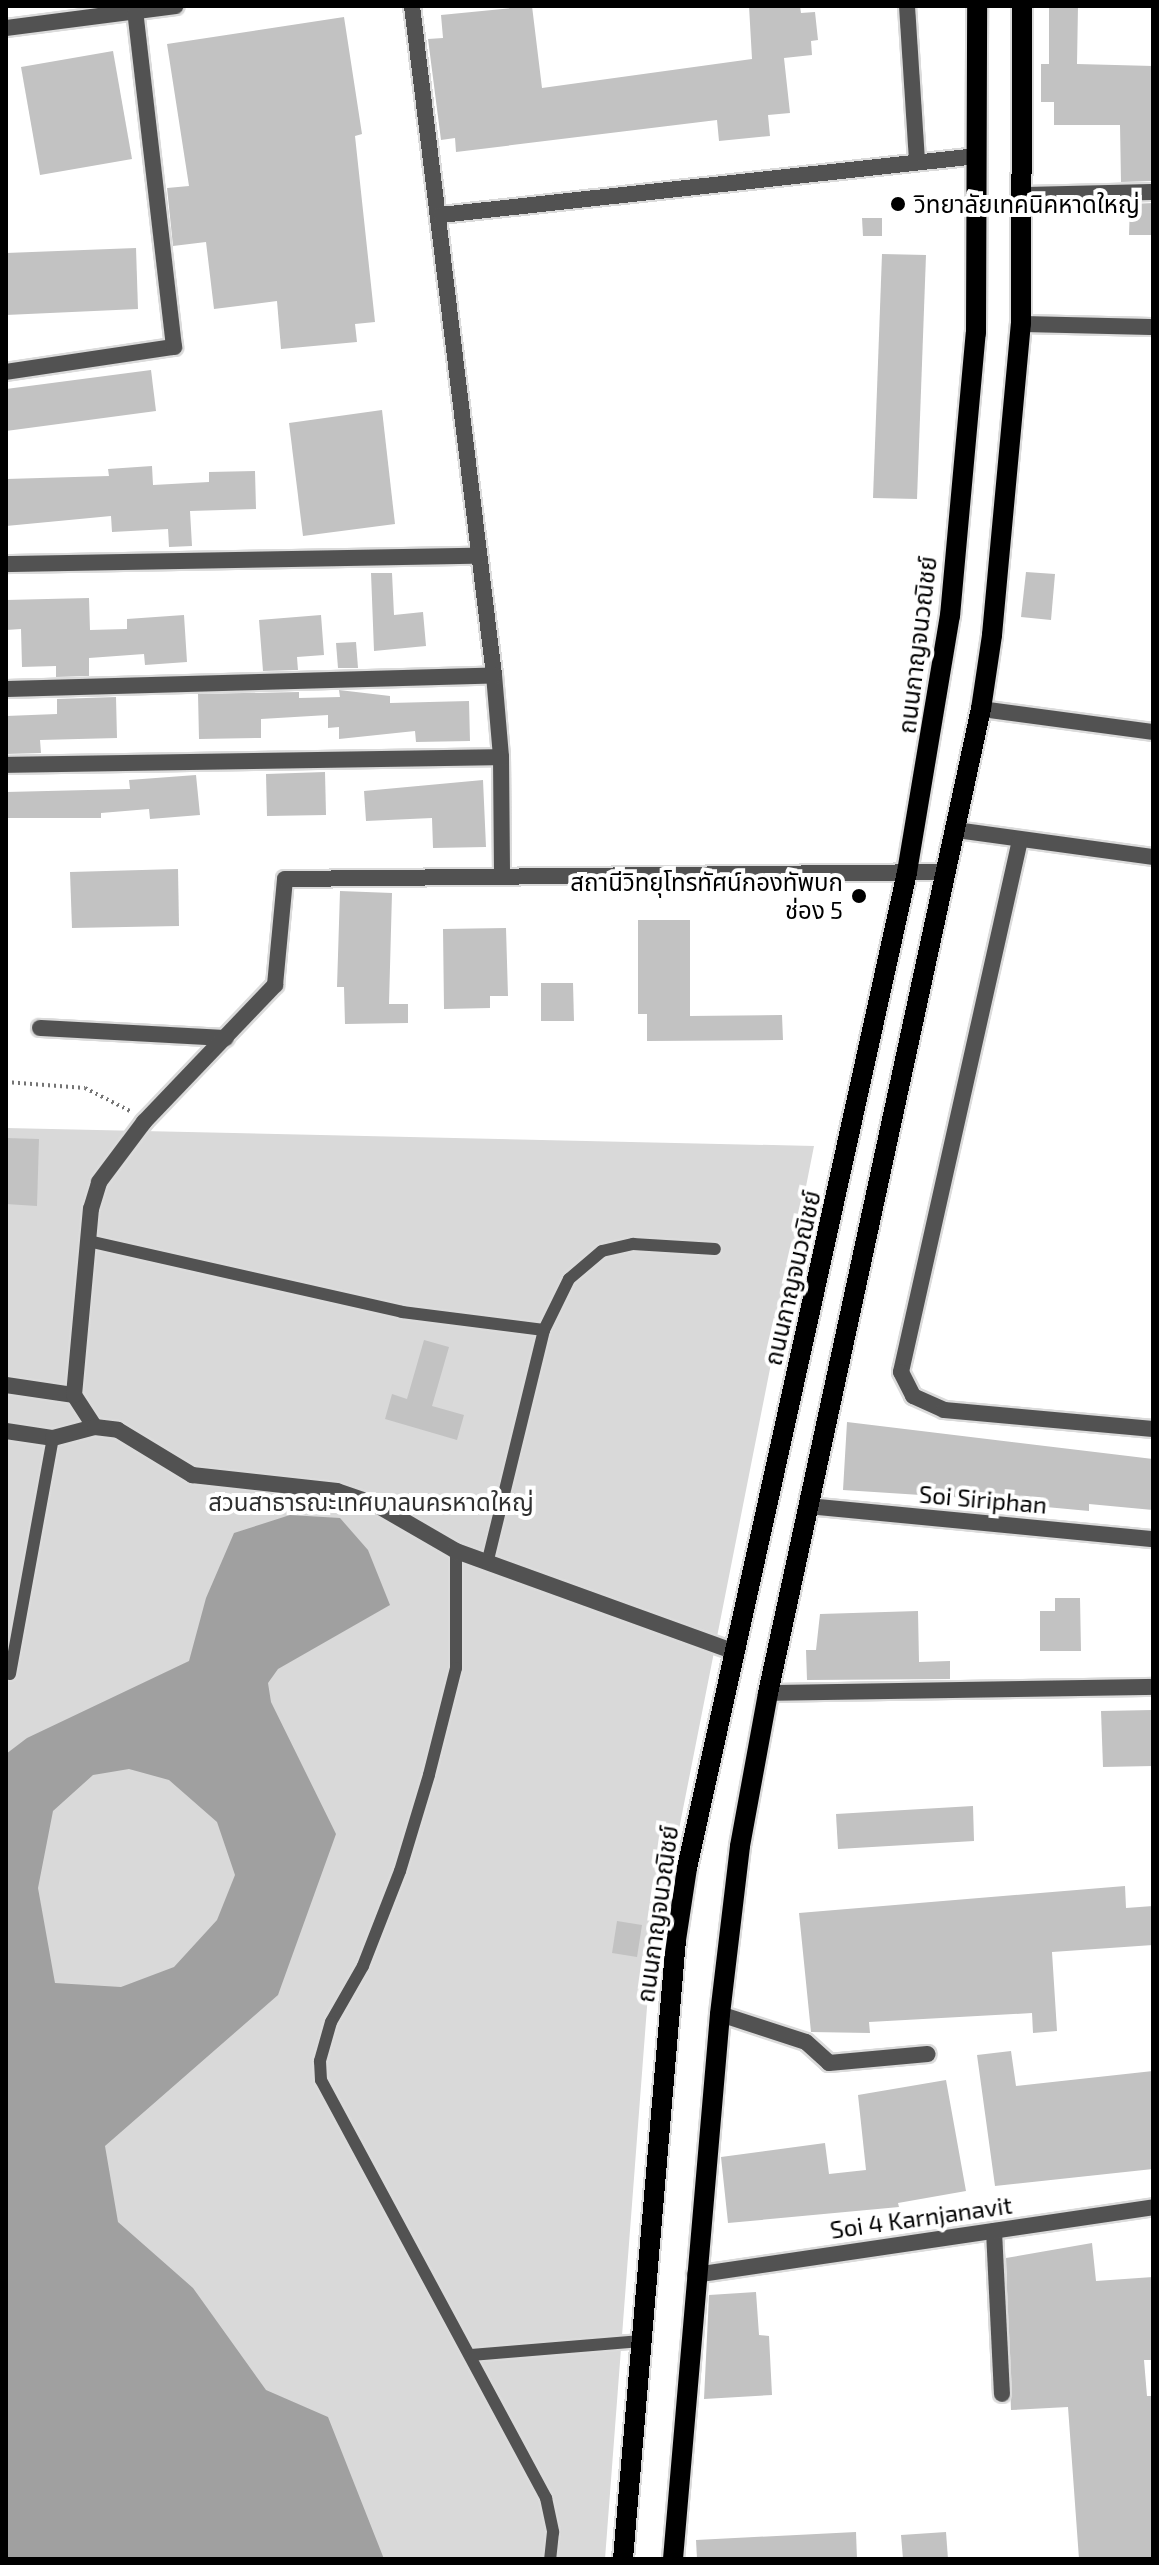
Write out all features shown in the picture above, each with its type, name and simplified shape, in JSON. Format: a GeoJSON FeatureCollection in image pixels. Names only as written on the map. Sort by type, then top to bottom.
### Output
{"type":"FeatureCollection","features":[{"type":"Feature","properties":{"kind":"main road","name":"ถนนกาญจนวณิชย์"},"geometry":{"type":"LineString","coordinates":[[623,2559],[676,1940],[733,1651],[907,872],[950,616],[970,415],[977,156],[977,6]]}},
{"type":"Feature","properties":{"kind":"main road"},"geometry":{"type":"LineString","coordinates":[[673,2559],[695,2275],[740,1846],[768,1693],[981,709],[1007,509],[1021,324],[1022,6]]}},
{"type":"Feature","properties":{"kind":"street"},"geometry":{"type":"LineString","coordinates":[[6,28],[176,6]]}},
{"type":"Feature","properties":{"kind":"street"},"geometry":{"type":"LineString","coordinates":[[412,6],[441,215],[494,675],[501,757],[502,873]]}},
{"type":"Feature","properties":{"kind":"street"},"geometry":{"type":"LineString","coordinates":[[907,6],[917,162]]}},
{"type":"Feature","properties":{"kind":"street"},"geometry":{"type":"LineString","coordinates":[[6,372],[174,347],[135,11]]}},
{"type":"Feature","properties":{"kind":"street"},"geometry":{"type":"LineString","coordinates":[[441,215],[977,156]]}},
{"type":"Feature","properties":{"kind":"street"},"geometry":{"type":"LineString","coordinates":[[1023,195],[1153,192]]}},
{"type":"Feature","properties":{"kind":"street"},"geometry":{"type":"LineString","coordinates":[[1021,324],[1153,327]]}},
{"type":"Feature","properties":{"kind":"street"},"geometry":{"type":"LineString","coordinates":[[6,564],[479,556]]}},
{"type":"Feature","properties":{"kind":"street"},"geometry":{"type":"LineString","coordinates":[[6,689],[494,675]]}},
{"type":"Feature","properties":{"kind":"street"},"geometry":{"type":"LineString","coordinates":[[981,709],[1153,732]]}},
{"type":"Feature","properties":{"kind":"street"},"geometry":{"type":"LineString","coordinates":[[6,765],[501,757]]}},
{"type":"Feature","properties":{"kind":"street"},"geometry":{"type":"LineString","coordinates":[[956,830],[1153,857]]}},
{"type":"Feature","properties":{"kind":"street"},"geometry":{"type":"LineString","coordinates":[[1020,840],[901,1372],[913,1396],[944,1410],[1153,1429]]}},
{"type":"Feature","properties":{"kind":"street"},"geometry":{"type":"LineString","coordinates":[[95,1427],[74,1395],[88,1241],[99,1182],[144,1122],[275,985],[285,879],[502,873],[946,872]]}},
{"type":"Feature","properties":{"kind":"street"},"geometry":{"type":"LineString","coordinates":[[40,1028],[226,1038]]}},
{"type":"Feature","properties":{"kind":"street"},"geometry":{"type":"LineString","coordinates":[[6,1385],[74,1395]]}},
{"type":"Feature","properties":{"kind":"street"},"geometry":{"type":"LineString","coordinates":[[6,1431],[53,1438],[95,1427],[118,1430],[192,1475],[356,1497],[456,1551],[733,1651]]}},
{"type":"Feature","properties":{"kind":"street","name":"Soi Siriphan"},"geometry":{"type":"LineString","coordinates":[[808,1506],[1153,1539]]}},
{"type":"Feature","properties":{"kind":"street"},"geometry":{"type":"LineString","coordinates":[[768,1693],[1153,1687]]}},
{"type":"Feature","properties":{"kind":"street"},"geometry":{"type":"LineString","coordinates":[[720,2014],[806,2042],[829,2063],[928,2054]]}},
{"type":"Feature","properties":{"kind":"street","name":"Soi 4 Karnjanavit"},"geometry":{"type":"LineString","coordinates":[[695,2275],[1153,2207]]}},
{"type":"Feature","properties":{"kind":"street"},"geometry":{"type":"LineString","coordinates":[[994,2231],[1002,2394]]}},
{"type":"Feature","properties":{"kind":"lane"},"geometry":{"type":"LineString","coordinates":[[88,1241],[402,1312],[544,1330]]}},
{"type":"Feature","properties":{"kind":"lane"},"geometry":{"type":"LineString","coordinates":[[487,1563],[544,1330],[569,1279],[602,1251],[633,1244],[715,1249]]}},
{"type":"Feature","properties":{"kind":"lane"},"geometry":{"type":"LineString","coordinates":[[10,1674],[53,1438]]}},
{"type":"Feature","properties":{"kind":"lane"},"geometry":{"type":"LineString","coordinates":[[456,1551],[456,1668],[429,1775],[400,1871],[363,1966],[331,2022],[320,2061],[326,2096],[471,2355],[546,2498],[553,2532],[550,2559]]}},
{"type":"Feature","properties":{"kind":"lane"},"geometry":{"type":"LineString","coordinates":[[471,2355],[641,2341]]}},
{"type":"Feature","properties":{"kind":"path"},"geometry":{"type":"LineString","coordinates":[[6,1082],[94,1090],[144,1122]]}},
{"type":"Feature","properties":{"kind":"green space","name":"สวนสาธารณะเทศบาลนครหาดใหญ่"},"geometry":{"type":"Polygon","coordinates":[[[6,1128],[814,1146],[649,1981],[605,2559],[6,2559],[6,1128]]]}},
{"type":"Feature","properties":{"kind":"shaded area"},"geometry":{"type":"Polygon","coordinates":[[[290,1515],[340,1518],[368,1550],[390,1605],[278,1669],[268,1683],[271,1702],[336,1834],[278,1995],[105,2146],[118,2222],[193,2288],[266,2390],[328,2417],[384,2559],[6,2559],[6,1754],[27,1738],[189,1661],[206,1598],[234,1533],[290,1515]],[[129,1769],[93,1775],[53,1811],[38,1888],[55,1983],[121,1987],[174,1967],[217,1920],[235,1875],[217,1822],[169,1780],[129,1769]]]}},
{"type":"Feature","properties":{"kind":"building"},"geometry":{"type":"Polygon","coordinates":[[[532,6],[542,88],[752,59],[749,6],[800,6],[801,13],[815,12],[818,40],[811,41],[812,55],[784,58],[790,113],[768,115],[770,136],[719,141],[717,120],[456,152],[455,138],[441,140],[428,39],[443,38],[441,15],[532,6]]]}},
{"type":"Feature","properties":{"kind":"building"},"geometry":{"type":"Polygon","coordinates":[[[1049,6],[1078,6],[1077,64],[1153,66],[1153,181],[1121,182],[1120,125],[1054,125],[1054,102],[1041,102],[1041,64],[1049,64],[1049,6]]]}},
{"type":"Feature","properties":{"kind":"building"},"geometry":{"type":"Polygon","coordinates":[[[344,17],[362,134],[355,136],[375,322],[355,324],[357,342],[281,349],[277,301],[214,309],[206,242],[173,246],[167,188],[189,186],[167,44],[344,17]]]}},
{"type":"Feature","properties":{"kind":"building"},"geometry":{"type":"Polygon","coordinates":[[[113,51],[132,159],[40,175],[21,67],[113,51]]]}},
{"type":"Feature","properties":{"kind":"building"},"geometry":{"type":"Polygon","coordinates":[[[1153,203],[1153,235],[1129,235],[1130,204],[1153,203]]]}},
{"type":"Feature","properties":{"kind":"building"},"geometry":{"type":"Polygon","coordinates":[[[862,218],[882,218],[882,236],[863,236],[862,218]]]}},
{"type":"Feature","properties":{"kind":"building"},"geometry":{"type":"Polygon","coordinates":[[[136,248],[138,309],[6,315],[6,253],[136,248]]]}},
{"type":"Feature","properties":{"kind":"building"},"geometry":{"type":"Polygon","coordinates":[[[882,254],[926,255],[917,499],[873,498],[882,254]]]}},
{"type":"Feature","properties":{"kind":"building"},"geometry":{"type":"Polygon","coordinates":[[[151,370],[156,411],[6,431],[6,389],[151,370]]]}},
{"type":"Feature","properties":{"kind":"building"},"geometry":{"type":"Polygon","coordinates":[[[382,410],[395,524],[303,536],[289,423],[382,410]]]}},
{"type":"Feature","properties":{"kind":"building"},"geometry":{"type":"Polygon","coordinates":[[[152,466],[153,485],[209,482],[209,472],[255,471],[256,509],[190,511],[192,546],[169,547],[168,529],[112,532],[111,516],[6,526],[6,479],[109,476],[108,469],[152,466]]]}},
{"type":"Feature","properties":{"kind":"building"},"geometry":{"type":"Polygon","coordinates":[[[1026,572],[1055,574],[1051,620],[1021,617],[1026,572]]]}},
{"type":"Feature","properties":{"kind":"building"},"geometry":{"type":"Polygon","coordinates":[[[371,573],[392,573],[394,615],[423,612],[426,646],[374,651],[371,573]]]}},
{"type":"Feature","properties":{"kind":"building"},"geometry":{"type":"Polygon","coordinates":[[[89,598],[90,630],[127,629],[127,619],[184,615],[187,662],[145,665],[144,654],[89,658],[89,676],[56,677],[56,666],[22,667],[21,629],[6,630],[6,600],[89,598]]]}},
{"type":"Feature","properties":{"kind":"building"},"geometry":{"type":"Polygon","coordinates":[[[321,615],[324,655],[297,657],[298,670],[263,671],[259,620],[321,615]]]}},
{"type":"Feature","properties":{"kind":"building"},"geometry":{"type":"Polygon","coordinates":[[[356,642],[358,668],[338,668],[336,643],[356,642]]]}},
{"type":"Feature","properties":{"kind":"building"},"geometry":{"type":"Polygon","coordinates":[[[339,690],[390,696],[390,703],[469,701],[470,741],[416,742],[415,731],[339,739],[339,727],[328,728],[328,715],[261,719],[261,738],[199,739],[198,694],[299,692],[299,698],[340,697],[339,690]]]}},
{"type":"Feature","properties":{"kind":"building"},"geometry":{"type":"Polygon","coordinates":[[[116,697],[117,738],[40,740],[41,753],[6,754],[6,716],[57,714],[57,699],[116,697]]]}},
{"type":"Feature","properties":{"kind":"building"},"geometry":{"type":"Polygon","coordinates":[[[325,772],[326,815],[267,816],[266,774],[325,772]]]}},
{"type":"Feature","properties":{"kind":"building"},"geometry":{"type":"Polygon","coordinates":[[[196,775],[200,815],[150,819],[149,809],[101,813],[101,818],[6,818],[6,792],[130,789],[129,780],[196,775]]]}},
{"type":"Feature","properties":{"kind":"building"},"geometry":{"type":"Polygon","coordinates":[[[483,780],[486,847],[433,848],[432,818],[366,821],[364,791],[483,780]]]}},
{"type":"Feature","properties":{"kind":"building"},"geometry":{"type":"Polygon","coordinates":[[[178,869],[179,926],[72,928],[70,872],[178,869]]]}},
{"type":"Feature","properties":{"kind":"building"},"geometry":{"type":"Polygon","coordinates":[[[340,891],[392,893],[389,1004],[408,1004],[408,1023],[345,1024],[344,987],[337,987],[340,891]]]}},
{"type":"Feature","properties":{"kind":"building"},"geometry":{"type":"Polygon","coordinates":[[[638,920],[690,920],[690,1016],[782,1015],[783,1040],[647,1041],[647,1014],[638,1014],[638,920]]]}},
{"type":"Feature","properties":{"kind":"building"},"geometry":{"type":"Polygon","coordinates":[[[506,928],[508,996],[490,996],[490,1008],[444,1009],[443,929],[506,928]]]}},
{"type":"Feature","properties":{"kind":"building"},"geometry":{"type":"Polygon","coordinates":[[[541,983],[573,983],[574,1021],[541,1021],[541,983]]]}},
{"type":"Feature","properties":{"kind":"building"},"geometry":{"type":"Polygon","coordinates":[[[6,1138],[39,1139],[37,1206],[6,1204],[6,1138]]]}},
{"type":"Feature","properties":{"kind":"building"},"geometry":{"type":"Polygon","coordinates":[[[424,1340],[449,1347],[432,1406],[464,1415],[457,1440],[385,1419],[392,1394],[407,1399],[424,1340]]]}},
{"type":"Feature","properties":{"kind":"building"},"geometry":{"type":"Polygon","coordinates":[[[847,1422],[1153,1459],[1153,1510],[1089,1504],[1089,1511],[1046,1507],[1046,1503],[843,1490],[847,1422]]]}},
{"type":"Feature","properties":{"kind":"building"},"geometry":{"type":"Polygon","coordinates":[[[1055,1598],[1080,1598],[1081,1651],[1040,1651],[1040,1611],[1055,1611],[1055,1598]]]}},
{"type":"Feature","properties":{"kind":"building"},"geometry":{"type":"Polygon","coordinates":[[[918,1611],[919,1662],[950,1661],[950,1679],[807,1680],[806,1650],[816,1650],[820,1614],[918,1611]]]}},
{"type":"Feature","properties":{"kind":"building"},"geometry":{"type":"Polygon","coordinates":[[[1152,1710],[1153,1766],[1103,1767],[1101,1711],[1152,1710]]]}},
{"type":"Feature","properties":{"kind":"building"},"geometry":{"type":"Polygon","coordinates":[[[973,1806],[974,1841],[838,1849],[836,1814],[973,1806]]]}},
{"type":"Feature","properties":{"kind":"building"},"geometry":{"type":"Polygon","coordinates":[[[1125,1886],[1126,1908],[1153,1906],[1153,1945],[1052,1952],[1057,2031],[1033,2033],[1032,2013],[869,2022],[870,2033],[811,2032],[799,1913],[1125,1886]]]}},
{"type":"Feature","properties":{"kind":"building"},"geometry":{"type":"Polygon","coordinates":[[[617,1921],[642,1925],[637,1957],[612,1953],[617,1921]]]}},
{"type":"Feature","properties":{"kind":"building"},"geometry":{"type":"Polygon","coordinates":[[[1011,2051],[1016,2086],[1153,2071],[1153,2169],[995,2186],[977,2055],[1011,2051]]]}},
{"type":"Feature","properties":{"kind":"building"},"geometry":{"type":"Polygon","coordinates":[[[946,2080],[966,2191],[898,2203],[899,2207],[728,2223],[721,2157],[825,2143],[829,2174],[866,2170],[858,2095],[946,2080]]]}},
{"type":"Feature","properties":{"kind":"building"},"geometry":{"type":"Polygon","coordinates":[[[1092,2243],[1096,2281],[1153,2277],[1153,2360],[1144,2360],[1147,2396],[1153,2396],[1153,2559],[1079,2559],[1068,2407],[1011,2410],[1006,2258],[1092,2243]]]}},
{"type":"Feature","properties":{"kind":"building"},"geometry":{"type":"Polygon","coordinates":[[[756,2292],[759,2335],[769,2336],[772,2395],[704,2399],[709,2295],[756,2292]]]}},
{"type":"Feature","properties":{"kind":"building"},"geometry":{"type":"Polygon","coordinates":[[[856,2532],[857,2559],[697,2559],[696,2540],[856,2532]]]}},
{"type":"Feature","properties":{"kind":"building"},"geometry":{"type":"Polygon","coordinates":[[[946,2532],[948,2559],[903,2559],[901,2535],[946,2532]]]}},
{"type":"Feature","properties":{"kind":"place","name":"วิทยาลัยเทคนิคหาดใหญ่"},"geometry":{"type":"Point","coordinates":[898,204]}},
{"type":"Feature","properties":{"kind":"place","name":"สถานีวิทยุโทรทัศน์กองทัพบก ช่อง 5"},"geometry":{"type":"Point","coordinates":[859,896]}}]}
